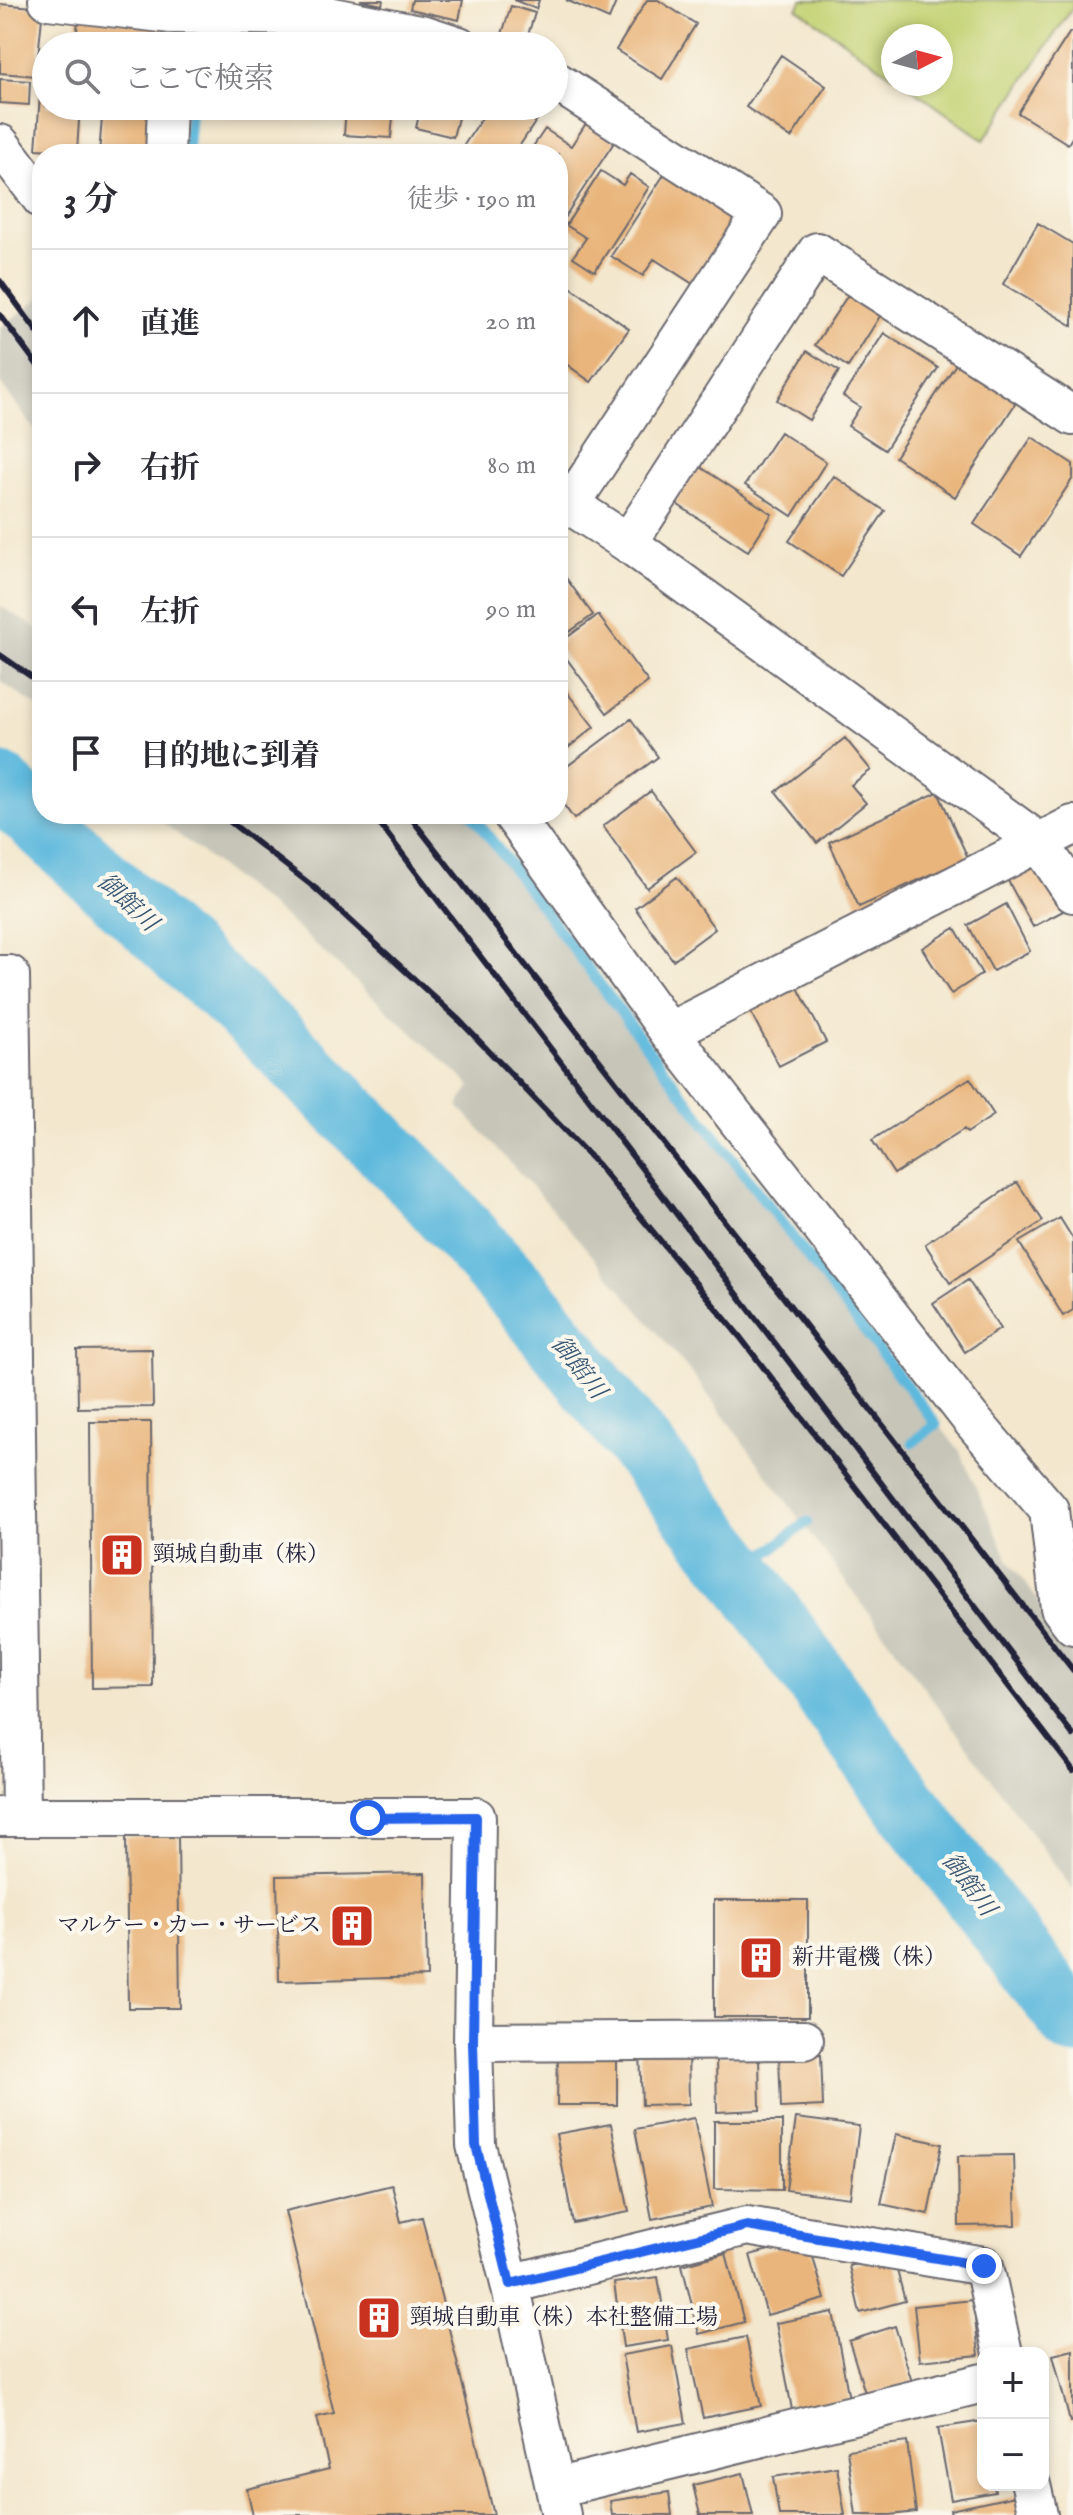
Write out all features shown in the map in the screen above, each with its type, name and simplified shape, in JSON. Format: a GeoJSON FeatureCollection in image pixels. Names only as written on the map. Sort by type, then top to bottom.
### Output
{"type":"FeatureCollection","features":[{"type":"Feature","properties":{"kind":"street"},"geometry":{"type":"LineString","coordinates":[[48,0],[171,20],[328,16],[410,32]]}},
{"type":"Feature","properties":{"kind":"street"},"geometry":{"type":"LineString","coordinates":[[568,89],[762,214],[568,495]]}},
{"type":"Feature","properties":{"kind":"street"},"geometry":{"type":"LineString","coordinates":[[165,144],[166,120]]}},
{"type":"Feature","properties":{"kind":"street"},"geometry":{"type":"LineString","coordinates":[[0,144],[32,186]]}},
{"type":"Feature","properties":{"kind":"street"},"geometry":{"type":"LineString","coordinates":[[628,543],[817,252],[1073,416]]}},
{"type":"Feature","properties":{"kind":"street"},"geometry":{"type":"LineString","coordinates":[[568,504],[628,543],[1039,842],[1073,893]]}},
{"type":"Feature","properties":{"kind":"street"},"geometry":{"type":"LineString","coordinates":[[519,824],[669,1032],[970,1418],[1061,1504],[1060,1608],[1073,1625]]}},
{"type":"Feature","properties":{"kind":"street"},"geometry":{"type":"LineString","coordinates":[[669,1032],[1073,825]]}},
{"type":"Feature","properties":{"kind":"street"},"geometry":{"type":"LineString","coordinates":[[0,975],[10,975],[10,1817],[476,1817],[473,2042],[476,2145],[558,2501],[977,2385]]}},
{"type":"Feature","properties":{"kind":"street"},"geometry":{"type":"LineString","coordinates":[[473,2042],[804,2040]]}},
{"type":"Feature","properties":{"kind":"street"},"geometry":{"type":"LineString","coordinates":[[510,2284],[747,2226],[984,2266],[1002,2347]]}},
{"type":"Feature","properties":{"kind":"street"},"geometry":{"type":"LineString","coordinates":[[1032,2491],[1038,2515]]}},
{"type":"Feature","properties":{"kind":"shaded area"},"geometry":{"type":"Polygon","coordinates":[[[32,304],[32,426],[0,383],[0,328],[32,304]]]}},
{"type":"Feature","properties":{"kind":"shaded area"},"geometry":{"type":"Polygon","coordinates":[[[0,606],[32,625],[32,703],[0,681],[0,606]]]}},
{"type":"Feature","properties":{"kind":"shaded area"},"geometry":{"type":"Polygon","coordinates":[[[165,824],[479,824],[960,1452],[1009,1561],[1073,1648],[1073,1890],[694,1376],[551,1207],[458,1106],[471,1086],[288,920],[165,824]]]}},
{"type":"Feature","properties":{"kind":"green space"},"geometry":{"type":"Polygon","coordinates":[[[802,0],[1073,0],[1073,7],[984,140],[922,96],[953,96],[953,24],[881,24],[881,68],[797,8],[802,0]]]}},
{"type":"Feature","properties":{"kind":"building"},"geometry":{"type":"Polygon","coordinates":[[[360,0],[383,0],[382,5],[360,0]]]}},
{"type":"Feature","properties":{"kind":"building"},"geometry":{"type":"Polygon","coordinates":[[[412,0],[463,0],[459,20],[410,9],[412,0]]]}},
{"type":"Feature","properties":{"kind":"building"},"geometry":{"type":"Polygon","coordinates":[[[514,0],[539,0],[536,9],[514,0]]]}},
{"type":"Feature","properties":{"kind":"building"},"geometry":{"type":"Polygon","coordinates":[[[566,0],[617,0],[609,19],[566,0]]]}},
{"type":"Feature","properties":{"kind":"building"},"geometry":{"type":"Polygon","coordinates":[[[647,0],[658,0],[696,24],[662,79],[616,50],[647,0]]]}},
{"type":"Feature","properties":{"kind":"building"},"geometry":{"type":"Polygon","coordinates":[[[0,4],[43,8],[41,32],[32,32],[32,76],[0,73],[0,4]]]}},
{"type":"Feature","properties":{"kind":"building"},"geometry":{"type":"Polygon","coordinates":[[[511,6],[535,13],[529,32],[503,32],[511,6]]]}},
{"type":"Feature","properties":{"kind":"building"},"geometry":{"type":"Polygon","coordinates":[[[78,17],[164,25],[163,32],[77,32],[78,17]]]}},
{"type":"Feature","properties":{"kind":"building"},"geometry":{"type":"Polygon","coordinates":[[[1070,32],[1073,33],[1073,136],[1068,144],[1018,113],[1070,32]]]}},
{"type":"Feature","properties":{"kind":"building"},"geometry":{"type":"Polygon","coordinates":[[[781,55],[826,86],[791,138],[746,107],[781,55]]]}},
{"type":"Feature","properties":{"kind":"building"},"geometry":{"type":"Polygon","coordinates":[[[0,79],[30,81],[29,105],[0,103],[0,79]]]}},
{"type":"Feature","properties":{"kind":"building"},"geometry":{"type":"Polygon","coordinates":[[[38,120],[79,120],[77,144],[36,144],[38,120]]]}},
{"type":"Feature","properties":{"kind":"building"},"geometry":{"type":"Polygon","coordinates":[[[102,120],[154,120],[153,144],[100,144],[102,120]]]}},
{"type":"Feature","properties":{"kind":"building"},"geometry":{"type":"Polygon","coordinates":[[[345,120],[393,120],[391,138],[344,135],[345,120]]]}},
{"type":"Feature","properties":{"kind":"building"},"geometry":{"type":"Polygon","coordinates":[[[418,120],[457,120],[453,137],[416,128],[418,120]]]}},
{"type":"Feature","properties":{"kind":"building"},"geometry":{"type":"Polygon","coordinates":[[[481,120],[537,120],[521,144],[465,144],[481,120]]]}},
{"type":"Feature","properties":{"kind":"building"},"geometry":{"type":"Polygon","coordinates":[[[587,122],[615,141],[568,212],[568,144],[571,146],[587,122]]]}},
{"type":"Feature","properties":{"kind":"building"},"geometry":{"type":"Polygon","coordinates":[[[545,129],[568,144],[535,144],[545,129]]]}},
{"type":"Feature","properties":{"kind":"building"},"geometry":{"type":"Polygon","coordinates":[[[667,170],[738,215],[693,284],[654,259],[643,276],[611,256],[667,170]]]}},
{"type":"Feature","properties":{"kind":"building"},"geometry":{"type":"Polygon","coordinates":[[[601,171],[623,185],[630,174],[649,187],[595,271],[573,257],[586,238],[568,226],[601,171]]]}},
{"type":"Feature","properties":{"kind":"building"},"geometry":{"type":"Polygon","coordinates":[[[1038,223],[1073,244],[1073,326],[1003,284],[1038,223]]]}},
{"type":"Feature","properties":{"kind":"building"},"geometry":{"type":"Polygon","coordinates":[[[568,285],[629,329],[591,382],[568,365],[568,285]]]}},
{"type":"Feature","properties":{"kind":"building"},"geometry":{"type":"Polygon","coordinates":[[[850,292],[882,313],[848,367],[815,345],[850,292]]]}},
{"type":"Feature","properties":{"kind":"building"},"geometry":{"type":"Polygon","coordinates":[[[884,333],[938,368],[885,450],[848,426],[860,407],[843,396],[884,333]]]}},
{"type":"Feature","properties":{"kind":"building"},"geometry":{"type":"Polygon","coordinates":[[[807,351],[839,371],[809,420],[777,400],[807,351]]]}},
{"type":"Feature","properties":{"kind":"building"},"geometry":{"type":"Polygon","coordinates":[[[958,361],[1017,401],[955,497],[895,457],[958,361]]]}},
{"type":"Feature","properties":{"kind":"building"},"geometry":{"type":"Polygon","coordinates":[[[780,432],[826,462],[792,516],[745,485],[780,432]]]}},
{"type":"Feature","properties":{"kind":"building"},"geometry":{"type":"Polygon","coordinates":[[[1032,437],[1073,464],[1073,478],[1021,556],[974,524],[1032,437]]]}},
{"type":"Feature","properties":{"kind":"building"},"geometry":{"type":"Polygon","coordinates":[[[699,466],[772,514],[748,551],[675,503],[699,466]]]}},
{"type":"Feature","properties":{"kind":"building"},"geometry":{"type":"Polygon","coordinates":[[[834,476],[885,511],[841,576],[789,541],[834,476]]]}},
{"type":"Feature","properties":{"kind":"building"},"geometry":{"type":"Polygon","coordinates":[[[568,581],[593,615],[568,633],[568,581]]]}},
{"type":"Feature","properties":{"kind":"building"},"geometry":{"type":"Polygon","coordinates":[[[598,615],[648,682],[607,713],[568,660],[568,637],[598,615]]]}},
{"type":"Feature","properties":{"kind":"building"},"geometry":{"type":"Polygon","coordinates":[[[568,694],[594,727],[568,748],[568,694]]]}},
{"type":"Feature","properties":{"kind":"building"},"geometry":{"type":"Polygon","coordinates":[[[631,719],[658,757],[574,819],[568,811],[568,766],[631,719]]]}},
{"type":"Feature","properties":{"kind":"building"},"geometry":{"type":"Polygon","coordinates":[[[845,738],[871,770],[851,785],[866,803],[817,843],[776,792],[845,738]]]}},
{"type":"Feature","properties":{"kind":"building"},"geometry":{"type":"Polygon","coordinates":[[[651,791],[696,852],[647,888],[603,826],[651,791]]]}},
{"type":"Feature","properties":{"kind":"building"},"geometry":{"type":"Polygon","coordinates":[[[938,792],[968,858],[859,907],[829,842],[938,792]]]}},
{"type":"Feature","properties":{"kind":"building"},"geometry":{"type":"Polygon","coordinates":[[[1038,862],[1065,910],[1033,927],[1007,879],[1038,862]]]}},
{"type":"Feature","properties":{"kind":"building"},"geometry":{"type":"Polygon","coordinates":[[[677,877],[715,929],[673,960],[635,908],[677,877]]]}},
{"type":"Feature","properties":{"kind":"building"},"geometry":{"type":"Polygon","coordinates":[[[1006,904],[1030,951],[993,971],[968,925],[1006,904]]]}},
{"type":"Feature","properties":{"kind":"building"},"geometry":{"type":"Polygon","coordinates":[[[955,928],[982,974],[951,994],[922,948],[955,928]]]}},
{"type":"Feature","properties":{"kind":"building"},"geometry":{"type":"Polygon","coordinates":[[[795,982],[826,1042],[779,1066],[748,1007],[795,982]]]}},
{"type":"Feature","properties":{"kind":"building"},"geometry":{"type":"Polygon","coordinates":[[[970,1078],[994,1115],[967,1133],[964,1129],[894,1174],[872,1140],[970,1078]]]}},
{"type":"Feature","properties":{"kind":"building"},"geometry":{"type":"Polygon","coordinates":[[[1017,1182],[1043,1221],[950,1283],[925,1244],[1017,1182]]]}},
{"type":"Feature","properties":{"kind":"building"},"geometry":{"type":"Polygon","coordinates":[[[1060,1218],[1073,1239],[1073,1310],[1063,1316],[1019,1242],[1060,1218]]]}},
{"type":"Feature","properties":{"kind":"building"},"geometry":{"type":"Polygon","coordinates":[[[968,1280],[1000,1329],[965,1352],[933,1303],[968,1280]]]}},
{"type":"Feature","properties":{"kind":"building"},"geometry":{"type":"Polygon","coordinates":[[[152,1349],[153,1407],[78,1408],[77,1350],[152,1349]]]}},
{"type":"Feature","properties":{"kind":"building","name":"頸城自動車（株）"},"geometry":{"type":"Polygon","coordinates":[[[90,1422],[151,1422],[153,1687],[92,1688],[90,1422]]]}},
{"type":"Feature","properties":{"kind":"building"},"geometry":{"type":"Polygon","coordinates":[[[178,1836],[180,2008],[128,2008],[126,1837],[178,1836]]]}},
{"type":"Feature","properties":{"kind":"building","name":"マルケー・カー・サービス"},"geometry":{"type":"Polygon","coordinates":[[[425,1873],[427,1977],[279,1981],[277,1876],[425,1873]]]}},
{"type":"Feature","properties":{"kind":"building","name":"新井電機（株）"},"geometry":{"type":"Polygon","coordinates":[[[714,1900],[808,1900],[808,2017],[714,2017],[714,1900]]]}},
{"type":"Feature","properties":{"kind":"building"},"geometry":{"type":"Polygon","coordinates":[[[688,2050],[689,2104],[642,2105],[640,2051],[688,2050]]]}},
{"type":"Feature","properties":{"kind":"building"},"geometry":{"type":"Polygon","coordinates":[[[558,2051],[617,2051],[617,2105],[557,2105],[558,2051]]]}},
{"type":"Feature","properties":{"kind":"building"},"geometry":{"type":"Polygon","coordinates":[[[821,2054],[823,2106],[781,2108],[779,2056],[821,2054]]]}},
{"type":"Feature","properties":{"kind":"building"},"geometry":{"type":"Polygon","coordinates":[[[759,2055],[760,2110],[717,2112],[716,2056],[759,2055]]]}},
{"type":"Feature","properties":{"kind":"building"},"geometry":{"type":"Polygon","coordinates":[[[694,2118],[712,2207],[652,2219],[635,2129],[694,2118]]]}},
{"type":"Feature","properties":{"kind":"building"},"geometry":{"type":"Polygon","coordinates":[[[796,2118],[859,2126],[850,2198],[786,2190],[796,2118]]]}},
{"type":"Feature","properties":{"kind":"building"},"geometry":{"type":"Polygon","coordinates":[[[714,2121],[782,2121],[782,2190],[714,2189],[714,2121]]]}},
{"type":"Feature","properties":{"kind":"building"},"geometry":{"type":"Polygon","coordinates":[[[611,2124],[629,2212],[573,2223],[556,2134],[611,2124]]]}},
{"type":"Feature","properties":{"kind":"building"},"geometry":{"type":"Polygon","coordinates":[[[896,2134],[942,2144],[928,2214],[881,2204],[896,2134]]]}},
{"type":"Feature","properties":{"kind":"building"},"geometry":{"type":"Polygon","coordinates":[[[1014,2155],[1016,2225],[959,2226],[958,2156],[1014,2155]]]}},
{"type":"Feature","properties":{"kind":"building","name":"頸城自動車（株）本社整備工場"},"geometry":{"type":"Polygon","coordinates":[[[392,2185],[401,2222],[422,2217],[494,2515],[253,2515],[247,2489],[329,2469],[317,2417],[334,2413],[285,2211],[392,2185]]]}},
{"type":"Feature","properties":{"kind":"building"},"geometry":{"type":"Polygon","coordinates":[[[808,2240],[825,2299],[767,2315],[750,2255],[808,2240]]]}},
{"type":"Feature","properties":{"kind":"building"},"geometry":{"type":"Polygon","coordinates":[[[726,2253],[744,2322],[699,2334],[682,2265],[726,2253]]]}},
{"type":"Feature","properties":{"kind":"building"},"geometry":{"type":"Polygon","coordinates":[[[893,2255],[905,2301],[860,2313],[849,2266],[893,2255]]]}},
{"type":"Feature","properties":{"kind":"building"},"geometry":{"type":"Polygon","coordinates":[[[658,2277],[668,2340],[623,2347],[614,2283],[658,2277]]]}},
{"type":"Feature","properties":{"kind":"building"},"geometry":{"type":"Polygon","coordinates":[[[973,2300],[977,2355],[920,2361],[914,2306],[973,2300]]]}},
{"type":"Feature","properties":{"kind":"building"},"geometry":{"type":"Polygon","coordinates":[[[833,2312],[849,2399],[792,2410],[776,2323],[833,2312]]]}},
{"type":"Feature","properties":{"kind":"building"},"geometry":{"type":"Polygon","coordinates":[[[895,2326],[912,2382],[866,2396],[849,2341],[895,2326]]]}},
{"type":"Feature","properties":{"kind":"building"},"geometry":{"type":"Polygon","coordinates":[[[746,2337],[761,2406],[703,2418],[688,2349],[746,2337]]]}},
{"type":"Feature","properties":{"kind":"building"},"geometry":{"type":"Polygon","coordinates":[[[672,2346],[686,2423],[636,2432],[622,2355],[672,2346]]]}},
{"type":"Feature","properties":{"kind":"building"},"geometry":{"type":"Polygon","coordinates":[[[1073,2350],[1073,2421],[1070,2422],[1053,2355],[1073,2350]]]}},
{"type":"Feature","properties":{"kind":"building"},"geometry":{"type":"Polygon","coordinates":[[[977,2422],[977,2491],[995,2492],[951,2500],[938,2428],[977,2422]]]}},
{"type":"Feature","properties":{"kind":"building"},"geometry":{"type":"Polygon","coordinates":[[[907,2442],[916,2512],[856,2515],[847,2450],[907,2442]]]}},
{"type":"Feature","properties":{"kind":"building"},"geometry":{"type":"Polygon","coordinates":[[[837,2467],[845,2515],[779,2515],[773,2477],[837,2467]]]}},
{"type":"Feature","properties":{"kind":"building"},"geometry":{"type":"Polygon","coordinates":[[[743,2473],[753,2515],[700,2515],[693,2485],[743,2473]]]}},
{"type":"Feature","properties":{"kind":"building"},"geometry":{"type":"Polygon","coordinates":[[[669,2492],[672,2515],[612,2515],[610,2501],[669,2492]]]}},
{"type":"Feature","properties":{"kind":"building"},"geometry":{"type":"Polygon","coordinates":[[[1020,2495],[1025,2515],[951,2515],[950,2510],[1020,2495]]]}},
{"type":"Feature","properties":{"kind":"waterway"},"geometry":{"type":"LineString","coordinates":[[197,32],[198,21]]}},
{"type":"Feature","properties":{"kind":"waterway"},"geometry":{"type":"LineString","coordinates":[[188,144],[190,120]]}},
{"type":"Feature","properties":{"kind":"waterway","name":"御館川"},"geometry":{"type":"LineString","coordinates":[[0,786],[32,815]]}},
{"type":"Feature","properties":{"kind":"waterway","name":"御館川"},"geometry":{"type":"LineString","coordinates":[[41,824],[271,1035],[420,1184],[526,1302],[741,1573],[904,1801],[1073,2023]]}},
{"type":"Feature","properties":{"kind":"waterway"},"geometry":{"type":"LineString","coordinates":[[480,824],[936,1424],[913,1442]]}},
{"type":"Feature","properties":{"kind":"waterway"},"geometry":{"type":"LineString","coordinates":[[741,1573],[807,1522]]}},
{"type":"Feature","properties":{"kind":"railway"},"geometry":{"type":"LineString","coordinates":[[0,281],[32,324]]}},
{"type":"Feature","properties":{"kind":"railway"},"geometry":{"type":"LineString","coordinates":[[0,315],[32,358]]}},
{"type":"Feature","properties":{"kind":"railway"},"geometry":{"type":"LineString","coordinates":[[0,655],[32,677]]}},
{"type":"Feature","properties":{"kind":"railway"},"geometry":{"type":"LineString","coordinates":[[233,824],[315,888],[460,1021],[597,1164],[740,1337],[1073,1770]]}},
{"type":"Feature","properties":{"kind":"railway"},"geometry":{"type":"LineString","coordinates":[[380,824],[1073,1735]]}},
{"type":"Feature","properties":{"kind":"railway"},"geometry":{"type":"LineString","coordinates":[[416,824],[1073,1670]]}},
{"type":"Feature","properties":{"kind":"place","name":"頸城自動車（株）"},"geometry":{"type":"Point","coordinates":[122,1555]}},
{"type":"Feature","properties":{"kind":"place","name":"マルケー・カー・サービス"},"geometry":{"type":"Point","coordinates":[352,1926]}},
{"type":"Feature","properties":{"kind":"place","name":"新井電機（株）"},"geometry":{"type":"Point","coordinates":[761,1958]}},
{"type":"Feature","properties":{"kind":"place","name":"頸城自動車（株）本社整備工場"},"geometry":{"type":"Point","coordinates":[379,2318]}},
{"type":"Feature","properties":{"kind":"route"},"geometry":{"type":"LineString","coordinates":[[368,1818],[476,1817],[473,2042],[476,2145],[510,2284],[747,2226],[984,2266]]}}]}
